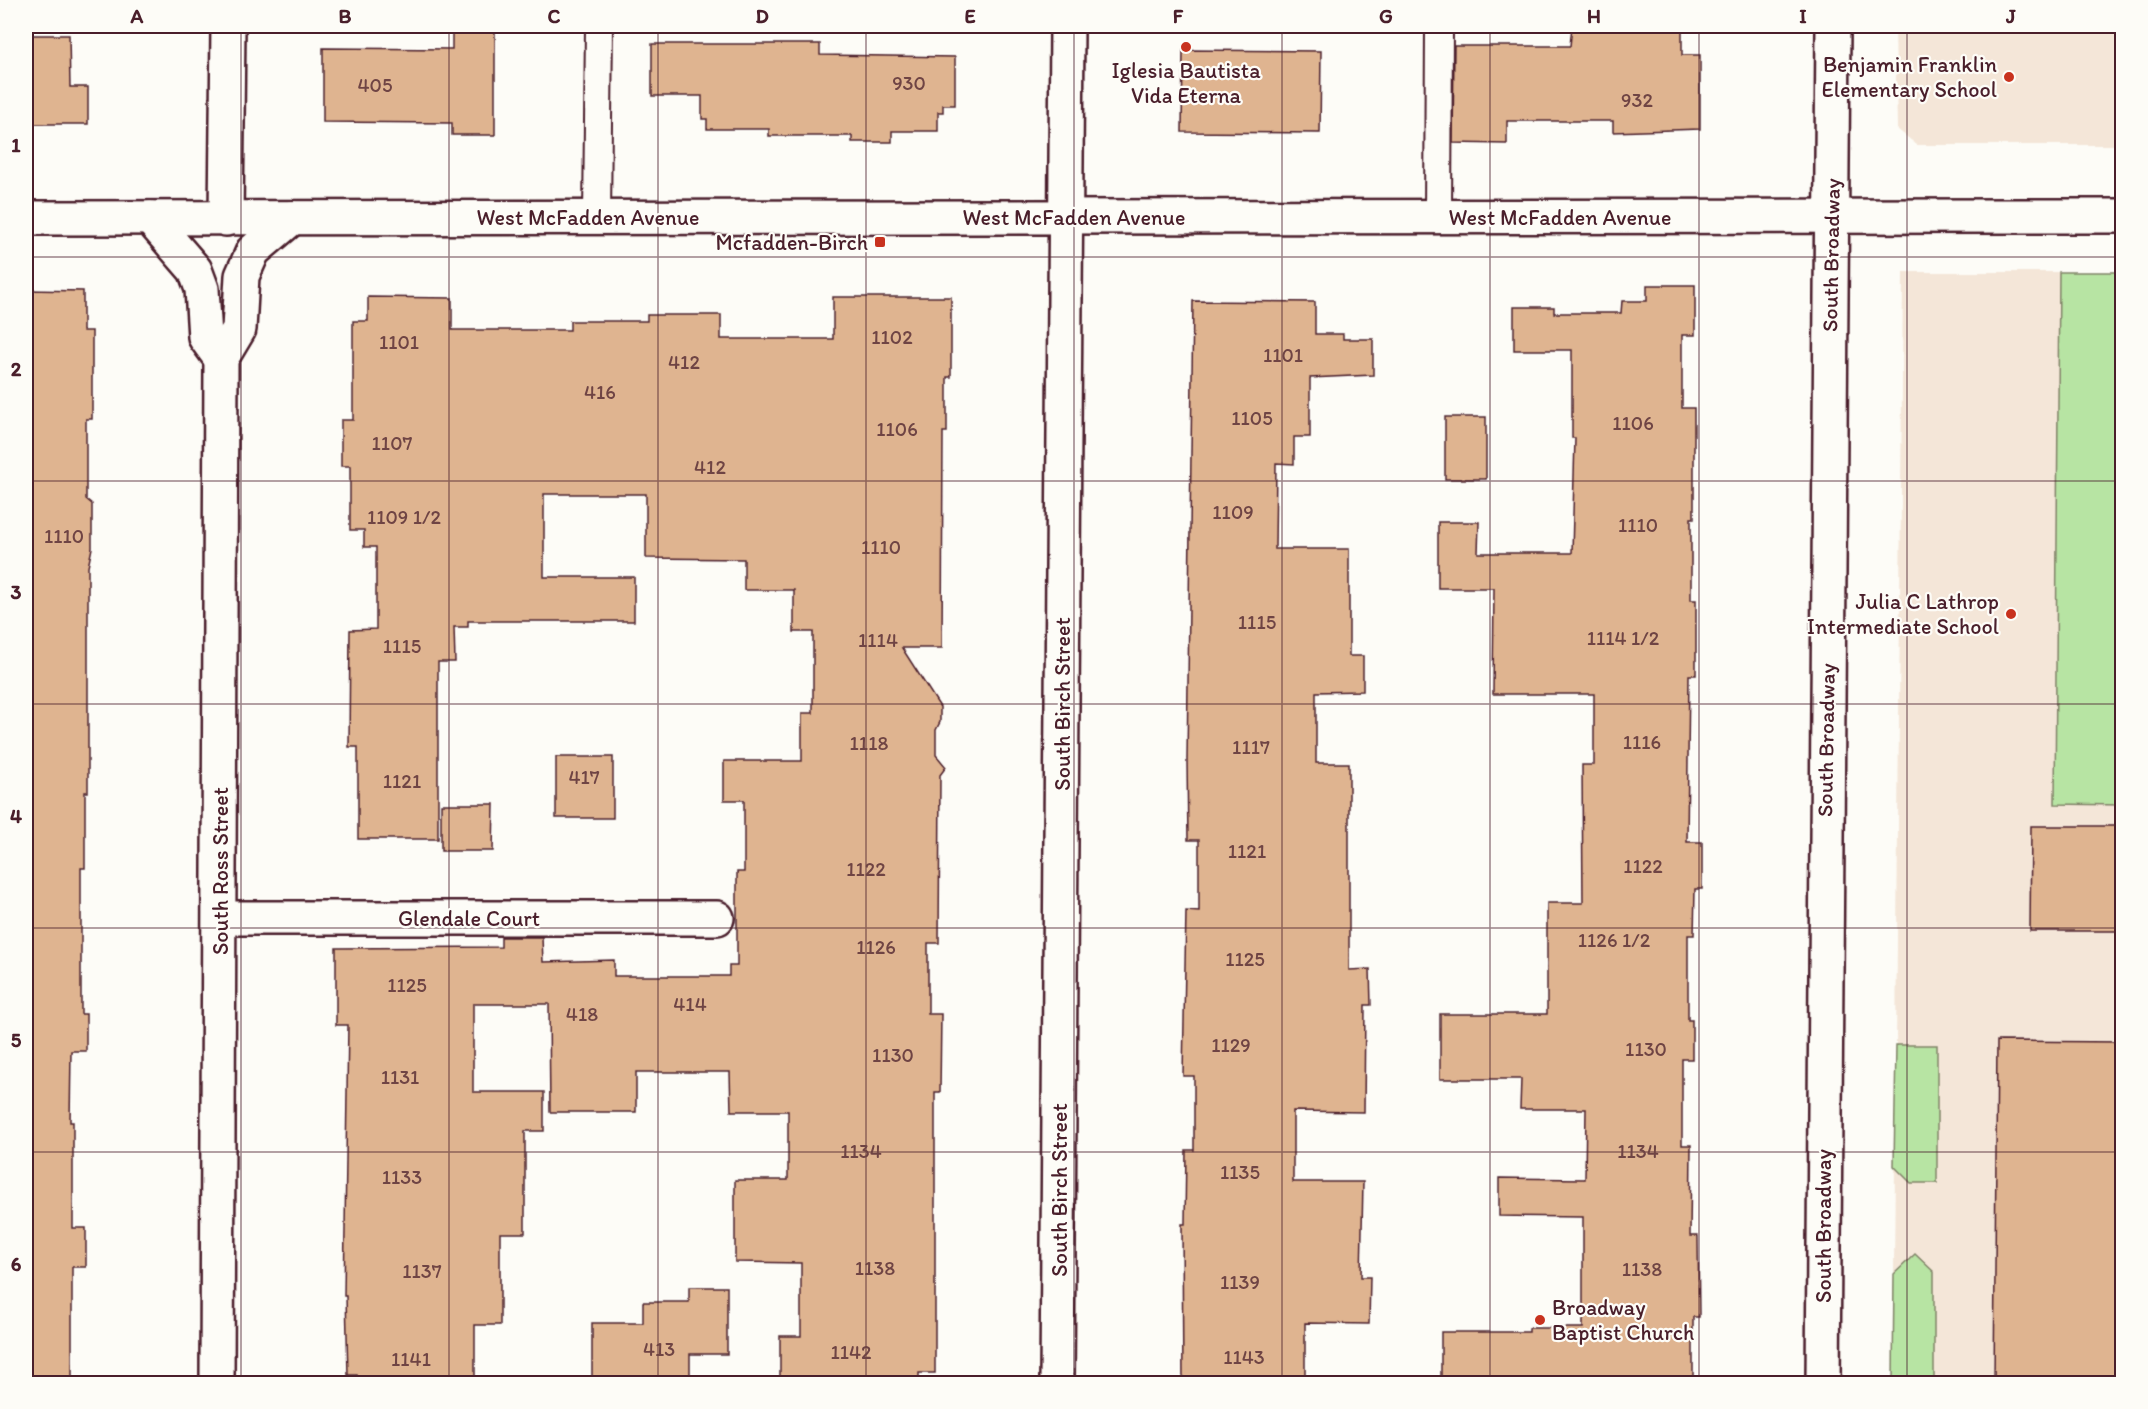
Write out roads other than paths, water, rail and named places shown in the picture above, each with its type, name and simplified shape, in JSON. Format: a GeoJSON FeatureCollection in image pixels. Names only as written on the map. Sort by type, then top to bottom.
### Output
{"type":"FeatureCollection","features":[{"type":"Feature","properties":{"kind":"street"},"geometry":{"type":"LineString","coordinates":[[226,219],[228,26]]}},
{"type":"Feature","properties":{"kind":"street","name":"South Birch Street"},"geometry":{"type":"LineString","coordinates":[[1057,1383],[1067,26]]}},
{"type":"Feature","properties":{"kind":"street","name":"South Broadway"},"geometry":{"type":"LineString","coordinates":[[1823,1383],[1833,26]]}},
{"type":"Feature","properties":{"kind":"street","name":"West McFadden Avenue"},"geometry":{"type":"LineString","coordinates":[[26,218],[2122,216]]}},
{"type":"Feature","properties":{"kind":"street"},"geometry":{"type":"LineString","coordinates":[[150,218],[195,270],[202,289],[205,337],[221,359],[239,329],[242,276],[252,251],[292,218]]}},
{"type":"Feature","properties":{"kind":"street","name":"South Ross Street"},"geometry":{"type":"LineString","coordinates":[[217,1383],[221,918],[221,359]]}},
{"type":"Feature","properties":{"kind":"street","name":"Glendale Court"},"geometry":{"type":"LineString","coordinates":[[221,918],[717,918]]}},
{"type":"Feature","properties":{"kind":"lane"},"geometry":{"type":"LineString","coordinates":[[597,217],[599,26]]}},
{"type":"Feature","properties":{"kind":"lane"},"geometry":{"type":"LineString","coordinates":[[1438,217],[1439,26]]}},
{"type":"Feature","properties":{"kind":"place","name":"Iglesia Bautista Vida Eterna"},"geometry":{"type":"Point","coordinates":[1186,47]}},
{"type":"Feature","properties":{"kind":"place","name":"Benjamin Franklin Elementary School"},"geometry":{"type":"Point","coordinates":[2009,77]}},
{"type":"Feature","properties":{"kind":"place","name":"Mcfadden-Birch"},"geometry":{"type":"Point","coordinates":[880,242]}},
{"type":"Feature","properties":{"kind":"place","name":"Julia C Lathrop Intermediate School"},"geometry":{"type":"Point","coordinates":[2011,614]}},
{"type":"Feature","properties":{"kind":"place","name":"Broadway Baptist Church"},"geometry":{"type":"Point","coordinates":[1540,1320]}}]}
